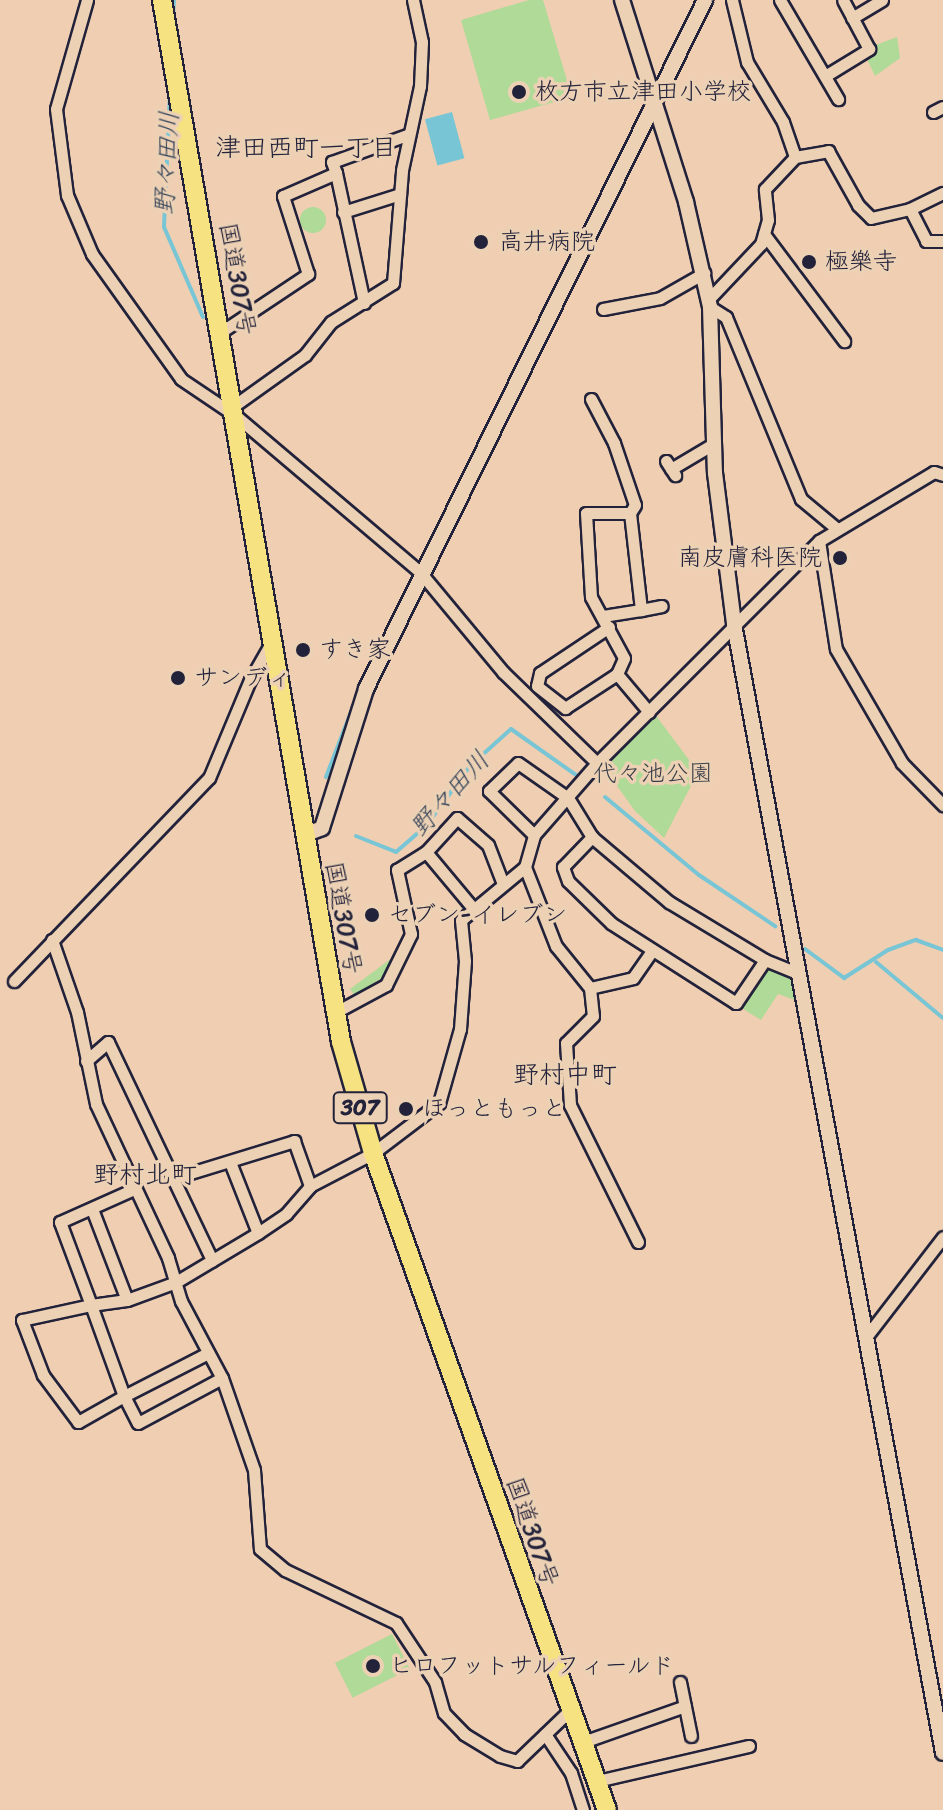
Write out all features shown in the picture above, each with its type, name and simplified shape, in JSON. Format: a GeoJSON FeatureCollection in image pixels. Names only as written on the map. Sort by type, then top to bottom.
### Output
{"type":"FeatureCollection","features":[{"type":"Feature","properties":{"kind":"highway","name":"国道307号"},"geometry":{"type":"LineString","coordinates":[[162,0],[236,411],[271,642],[336,1012],[373,1153],[607,1810]]}},
{"type":"Feature","properties":{"kind":"street"},"geometry":{"type":"LineString","coordinates":[[87,0],[56,109],[67,195],[92,254],[181,379],[236,411],[420,572],[503,672],[597,763]]}},
{"type":"Feature","properties":{"kind":"street"},"geometry":{"type":"LineString","coordinates":[[236,411],[255,390],[305,355],[331,322],[393,283],[400,194],[420,86],[422,42],[413,0]]}},
{"type":"Feature","properties":{"kind":"street"},"geometry":{"type":"LineString","coordinates":[[622,0],[655,99],[704,273],[709,304],[713,444],[734,624],[943,1753]]}},
{"type":"Feature","properties":{"kind":"street"},"geometry":{"type":"LineString","coordinates":[[304,835],[322,828],[366,689],[420,572],[705,0]]}},
{"type":"Feature","properties":{"kind":"street"},"geometry":{"type":"LineString","coordinates":[[732,0],[747,62],[783,122],[795,157]]}},
{"type":"Feature","properties":{"kind":"street"},"geometry":{"type":"LineString","coordinates":[[780,0],[838,99]]}},
{"type":"Feature","properties":{"kind":"street"},"geometry":{"type":"LineString","coordinates":[[825,76],[869,49],[843,0]]}},
{"type":"Feature","properties":{"kind":"street"},"geometry":{"type":"LineString","coordinates":[[852,18],[882,0]]}},
{"type":"Feature","properties":{"kind":"street"},"geometry":{"type":"LineString","coordinates":[[364,303],[332,162],[407,135]]}},
{"type":"Feature","properties":{"kind":"street"},"geometry":{"type":"LineString","coordinates":[[709,304],[761,244],[765,189],[795,157],[828,151],[858,205],[871,218],[910,209],[943,193]]}},
{"type":"Feature","properties":{"kind":"street"},"geometry":{"type":"LineString","coordinates":[[222,336],[308,274],[283,196],[336,173]]}},
{"type":"Feature","properties":{"kind":"street"},"geometry":{"type":"LineString","coordinates":[[343,212],[400,194]]}},
{"type":"Feature","properties":{"kind":"street"},"geometry":{"type":"LineString","coordinates":[[910,209],[926,241],[943,241]]}},
{"type":"Feature","properties":{"kind":"street"},"geometry":{"type":"LineString","coordinates":[[764,234],[844,341]]}},
{"type":"Feature","properties":{"kind":"street"},"geometry":{"type":"LineString","coordinates":[[603,309],[660,298],[704,273]]}},
{"type":"Feature","properties":{"kind":"street"},"geometry":{"type":"LineString","coordinates":[[709,304],[726,317],[801,499],[837,529]]}},
{"type":"Feature","properties":{"kind":"street"},"geometry":{"type":"LineString","coordinates":[[591,399],[614,443],[635,505],[630,513],[641,610]]}},
{"type":"Feature","properties":{"kind":"street"},"geometry":{"type":"LineString","coordinates":[[671,468],[713,444]]}},
{"type":"Feature","properties":{"kind":"street"},"geometry":{"type":"LineString","coordinates":[[638,1242],[570,1105],[566,1043],[593,1016],[590,988],[556,946],[525,867],[526,850],[534,835],[597,763],[819,541],[934,472],[943,475]]}},
{"type":"Feature","properties":{"kind":"street"},"geometry":{"type":"LineString","coordinates":[[630,513],[586,513],[591,597],[606,622],[624,658],[617,674],[565,708],[537,686],[540,673],[606,622],[662,606]]}},
{"type":"Feature","properties":{"kind":"street"},"geometry":{"type":"LineString","coordinates":[[819,541],[836,649],[902,763],[943,805]]}},
{"type":"Feature","properties":{"kind":"street"},"geometry":{"type":"LineString","coordinates":[[14,981],[209,778],[250,680],[271,642]]}},
{"type":"Feature","properties":{"kind":"street"},"geometry":{"type":"LineString","coordinates":[[617,674],[649,712]]}},
{"type":"Feature","properties":{"kind":"street"},"geometry":{"type":"LineString","coordinates":[[534,835],[489,791],[518,763],[568,798],[592,837],[669,902],[765,960],[798,973]]}},
{"type":"Feature","properties":{"kind":"street"},"geometry":{"type":"LineString","coordinates":[[336,1012],[386,985],[411,934],[397,870],[426,852],[457,818],[488,845],[502,882]]}},
{"type":"Feature","properties":{"kind":"street"},"geometry":{"type":"LineString","coordinates":[[592,837],[563,867],[568,881],[611,923],[736,1003],[765,960]]}},
{"type":"Feature","properties":{"kind":"street"},"geometry":{"type":"LineString","coordinates":[[426,852],[472,907]]}},
{"type":"Feature","properties":{"kind":"street"},"geometry":{"type":"LineString","coordinates":[[208,1353],[78,1422],[43,1375],[22,1320],[127,1300],[176,1282],[286,1214],[310,1186],[373,1153],[439,1103],[460,1029],[465,961],[461,920],[502,882],[525,867]]}},
{"type":"Feature","properties":{"kind":"street"},"geometry":{"type":"LineString","coordinates":[[52,940],[77,1012],[96,1104],[222,1378],[259,1488],[256,1524],[260,1549],[285,1570],[396,1623],[435,1682],[444,1713],[483,1746],[517,1761],[570,1710]]}},
{"type":"Feature","properties":{"kind":"street"},"geometry":{"type":"LineString","coordinates":[[590,988],[633,978],[652,951]]}},
{"type":"Feature","properties":{"kind":"street"},"geometry":{"type":"LineString","coordinates":[[86,1061],[108,1042],[212,1260]]}},
{"type":"Feature","properties":{"kind":"street"},"geometry":{"type":"LineString","coordinates":[[174,1178],[294,1141],[310,1186]]}},
{"type":"Feature","properties":{"kind":"street"},"geometry":{"type":"LineString","coordinates":[[230,1162],[258,1233]]}},
{"type":"Feature","properties":{"kind":"street"},"geometry":{"type":"LineString","coordinates":[[134,1189],[60,1222],[124,1396],[138,1423],[222,1378]]}},
{"type":"Feature","properties":{"kind":"street"},"geometry":{"type":"LineString","coordinates":[[92,1209],[127,1300]]}},
{"type":"Feature","properties":{"kind":"street"},"geometry":{"type":"LineString","coordinates":[[866,1337],[943,1237]]}},
{"type":"Feature","properties":{"kind":"street"},"geometry":{"type":"LineString","coordinates":[[680,1682],[691,1736]]}},
{"type":"Feature","properties":{"kind":"street"},"geometry":{"type":"LineString","coordinates":[[583,1742],[685,1706]]}},
{"type":"Feature","properties":{"kind":"street"},"geometry":{"type":"LineString","coordinates":[[545,1734],[571,1773],[583,1810]]}},
{"type":"Feature","properties":{"kind":"street"},"geometry":{"type":"LineString","coordinates":[[597,1781],[749,1746]]}},
{"type":"Feature","properties":{"kind":"green space"},"geometry":{"type":"Polygon","coordinates":[[[529,0],[543,0],[572,97],[490,120],[461,20],[529,0]]]}},
{"type":"Feature","properties":{"kind":"green space"},"geometry":{"type":"Polygon","coordinates":[[[897,37],[900,58],[875,76],[867,59],[874,53],[873,46],[897,37]]]}},
{"type":"Feature","properties":{"kind":"green space"},"geometry":{"type":"Polygon","coordinates":[[[313,207],[322,211],[326,220],[322,229],[313,233],[304,229],[300,220],[304,211],[313,207]]]}},
{"type":"Feature","properties":{"kind":"green space","name":"代々池公園"},"geometry":{"type":"Polygon","coordinates":[[[654,713],[698,772],[664,838],[635,811],[605,769],[654,713]]]}},
{"type":"Feature","properties":{"kind":"green space"},"geometry":{"type":"Polygon","coordinates":[[[392,958],[384,976],[356,997],[350,989],[392,958]]]}},
{"type":"Feature","properties":{"kind":"green space"},"geometry":{"type":"Polygon","coordinates":[[[766,968],[794,976],[795,1000],[778,994],[761,1020],[740,1007],[766,968]]]}},
{"type":"Feature","properties":{"kind":"green space","name":"ヒロフットサルフィールド"},"geometry":{"type":"Polygon","coordinates":[[[392,1634],[410,1669],[353,1698],[335,1663],[392,1634]]]}},
{"type":"Feature","properties":{"kind":"water"},"geometry":{"type":"Polygon","coordinates":[[[452,112],[464,158],[437,166],[425,119],[452,112]]]}},
{"type":"Feature","properties":{"kind":"waterway","name":"野々田川"},"geometry":{"type":"LineString","coordinates":[[173,18],[174,0]]}},
{"type":"Feature","properties":{"kind":"waterway","name":"野々田川"},"geometry":{"type":"LineString","coordinates":[[170,94],[164,227],[203,317]]}},
{"type":"Feature","properties":{"kind":"waterway","name":"野々田川"},"geometry":{"type":"LineString","coordinates":[[326,777],[354,704]]}},
{"type":"Feature","properties":{"kind":"waterway","name":"野々田川"},"geometry":{"type":"LineString","coordinates":[[356,836],[396,852],[426,826],[470,766],[511,729],[576,775]]}},
{"type":"Feature","properties":{"kind":"waterway","name":"野々田川"},"geometry":{"type":"LineString","coordinates":[[605,797],[699,875],[775,926]]}},
{"type":"Feature","properties":{"kind":"waterway","name":"野々田川"},"geometry":{"type":"LineString","coordinates":[[805,949],[844,978],[888,950],[916,940],[943,950]]}},
{"type":"Feature","properties":{"kind":"waterway","name":"野々田川"},"geometry":{"type":"LineString","coordinates":[[876,962],[943,1018]]}},
{"type":"Feature","properties":{"kind":"place","name":"枚方市立津田小学校"},"geometry":{"type":"Point","coordinates":[519,92]}},
{"type":"Feature","properties":{"kind":"place","name":"高井病院"},"geometry":{"type":"Point","coordinates":[481,242]}},
{"type":"Feature","properties":{"kind":"place","name":"極樂寺"},"geometry":{"type":"Point","coordinates":[809,262]}},
{"type":"Feature","properties":{"kind":"place","name":"南皮膚科医院"},"geometry":{"type":"Point","coordinates":[840,558]}},
{"type":"Feature","properties":{"kind":"place","name":"すき家"},"geometry":{"type":"Point","coordinates":[303,650]}},
{"type":"Feature","properties":{"kind":"place","name":"サンディ"},"geometry":{"type":"Point","coordinates":[178,678]}},
{"type":"Feature","properties":{"kind":"place","name":"セブン-イレブン"},"geometry":{"type":"Point","coordinates":[372,915]}},
{"type":"Feature","properties":{"kind":"place","name":"ほっともっと"},"geometry":{"type":"Point","coordinates":[406,1109]}},
{"type":"Feature","properties":{"kind":"place","name":"ヒロフットサルフィールド"},"geometry":{"type":"Point","coordinates":[373,1666]}},
{"type":"Feature","properties":{"kind":"district","name":"津田西町一丁目"},"geometry":{"type":"Point","coordinates":[306,148]}},
{"type":"Feature","properties":{"kind":"district","name":"野村中町"},"geometry":{"type":"Point","coordinates":[565,1075]}},
{"type":"Feature","properties":{"kind":"district","name":"野村北町"},"geometry":{"type":"Point","coordinates":[145,1175]}}]}
